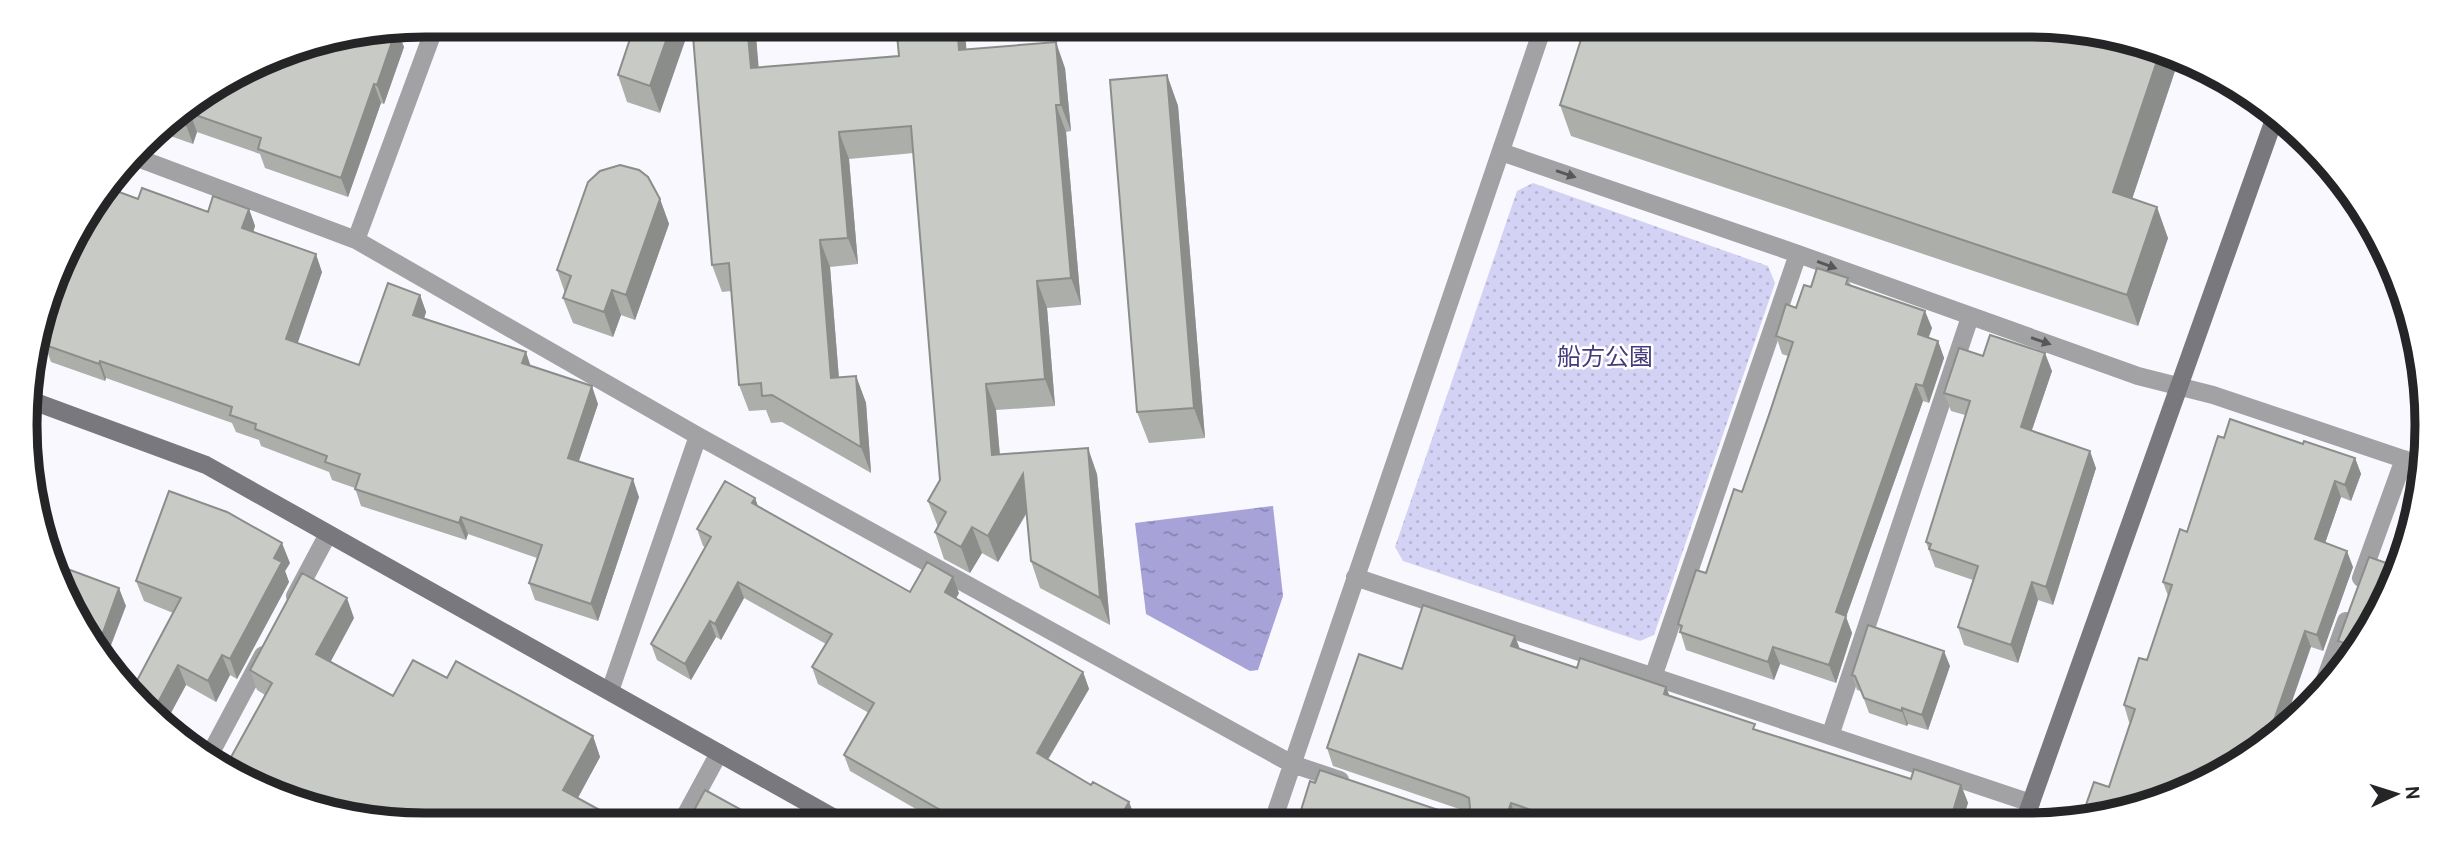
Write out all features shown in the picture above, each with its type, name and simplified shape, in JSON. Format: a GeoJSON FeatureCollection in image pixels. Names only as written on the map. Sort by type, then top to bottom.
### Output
{"type":"FeatureCollection","features":[{"type":"Feature","properties":{"kind":"street"},"geometry":{"type":"LineString","coordinates":[[356,240],[431,37]]}},
{"type":"Feature","properties":{"kind":"street"},"geometry":{"type":"LineString","coordinates":[[1276,813],[1540,37]]}},
{"type":"Feature","properties":{"kind":"street"},"geometry":{"type":"LineString","coordinates":[[2027,813],[2272,124]]}},
{"type":"Feature","properties":{"kind":"street"},"geometry":{"type":"LineString","coordinates":[[1501,152],[1798,254],[2138,376],[2213,395],[2411,462],[2330,667]]}},
{"type":"Feature","properties":{"kind":"street"},"geometry":{"type":"LineString","coordinates":[[142,159],[356,240],[698,436],[1292,764],[1354,785]]}},
{"type":"Feature","properties":{"kind":"street"},"geometry":{"type":"LineString","coordinates":[[1653,677],[1798,254]]}},
{"type":"Feature","properties":{"kind":"street"},"geometry":{"type":"LineString","coordinates":[[1830,736],[1970,317]]}},
{"type":"Feature","properties":{"kind":"street"},"geometry":{"type":"LineString","coordinates":[[38,403],[206,466],[825,813]]}},
{"type":"Feature","properties":{"kind":"street"},"geometry":{"type":"LineString","coordinates":[[610,691],[698,436]]}},
{"type":"Feature","properties":{"kind":"street"},"geometry":{"type":"LineString","coordinates":[[290,606],[328,534]]}},
{"type":"Feature","properties":{"kind":"street"},"geometry":{"type":"LineString","coordinates":[[1355,577],[2031,803]]}},
{"type":"Feature","properties":{"kind":"street"},"geometry":{"type":"LineString","coordinates":[[212,750],[271,641]]}},
{"type":"Feature","properties":{"kind":"street"},"geometry":{"type":"LineString","coordinates":[[686,813],[719,753]]}},
{"type":"Feature","properties":{"kind":"green space","name":"船方公園"},"geometry":{"type":"Polygon","coordinates":[[[1533,183],[1768,266],[1775,283],[1654,635],[1640,641],[1403,561],[1395,547],[1517,191],[1533,183]]]}},
{"type":"Feature","properties":{"kind":"water"},"geometry":{"type":"Polygon","coordinates":[[[1273,506],[1283,596],[1258,670],[1250,671],[1146,614],[1135,523],[1273,506]]]}},
{"type":"Feature","properties":{"kind":"building"},"geometry":{"type":"Polygon","coordinates":[[[631,37],[667,37],[650,86],[618,75],[631,37]]]}},
{"type":"Feature","properties":{"kind":"building"},"geometry":{"type":"Polygon","coordinates":[[[693,37],[748,37],[751,68],[899,56],[897,37],[958,37],[959,50],[1056,42],[1061,105],[1056,105],[1071,278],[1037,281],[1045,379],[986,384],[992,455],[1088,448],[1100,598],[1031,561],[1023,474],[988,536],[972,527],[961,547],[935,532],[946,512],[928,501],[940,480],[911,126],[839,132],[848,238],[820,240],[831,378],[856,376],[861,447],[772,395],[762,396],[761,383],[739,385],[729,263],[712,265],[693,37]]]}},
{"type":"Feature","properties":{"kind":"building"},"geometry":{"type":"Polygon","coordinates":[[[1582,37],[2027,37],[2103,44],[2158,59],[2113,192],[2157,207],[2127,295],[1560,105],[1582,37]]]}},
{"type":"Feature","properties":{"kind":"building"},"geometry":{"type":"Polygon","coordinates":[[[393,39],[341,178],[258,149],[261,138],[193,114],[231,89],[276,66],[349,44],[393,39]]]}},
{"type":"Feature","properties":{"kind":"building"},"geometry":{"type":"Polygon","coordinates":[[[1167,75],[1194,408],[1137,412],[1110,80],[1167,75]]]}},
{"type":"Feature","properties":{"kind":"building"},"geometry":{"type":"Polygon","coordinates":[[[620,165],[639,170],[648,177],[660,199],[626,295],[612,290],[604,312],[563,298],[571,276],[557,270],[588,182],[600,171],[620,165]]]}},
{"type":"Feature","properties":{"kind":"building"},"geometry":{"type":"Polygon","coordinates":[[[142,188],[208,212],[213,196],[249,209],[242,228],[316,254],[286,339],[359,365],[388,283],[420,295],[413,315],[526,352],[522,363],[592,386],[568,458],[633,479],[591,604],[529,583],[542,545],[461,517],[459,523],[355,489],[360,474],[325,462],[327,456],[255,429],[256,424],[230,415],[232,407],[100,361],[99,364],[45,345],[75,257],[97,218],[99,219],[102,209],[116,191],[138,199],[142,188]]]}},
{"type":"Feature","properties":{"kind":"building"},"geometry":{"type":"Polygon","coordinates":[[[1817,268],[1848,278],[1846,284],[1925,311],[1918,334],[1938,341],[1923,386],[1916,384],[1836,612],[1846,616],[1829,665],[1773,647],[1768,662],[1680,632],[1682,626],[1678,624],[1696,570],[1706,573],[1734,489],[1742,492],[1769,415],[1793,342],[1776,336],[1786,304],[1796,308],[1804,285],[1811,287],[1817,268]]]}},
{"type":"Feature","properties":{"kind":"building"},"geometry":{"type":"Polygon","coordinates":[[[1990,335],[2045,353],[2021,427],[2090,451],[2046,587],[2032,582],[2011,645],[1958,627],[1978,566],[1929,549],[1931,544],[1926,542],[1970,401],[1944,393],[1959,348],[1983,356],[1990,335]]]}},
{"type":"Feature","properties":{"kind":"building"},"geometry":{"type":"Polygon","coordinates":[[[2230,419],[2303,444],[2304,441],[2355,458],[2345,485],[2335,481],[2315,539],[2347,551],[2317,635],[2305,631],[2272,726],[2243,748],[2176,784],[2127,800],[2085,809],[2094,782],[2109,787],[2135,709],[2124,705],[2139,658],[2147,660],[2172,585],[2163,582],[2180,529],[2187,532],[2218,436],[2224,438],[2230,419]]]}},
{"type":"Feature","properties":{"kind":"building"},"geometry":{"type":"Polygon","coordinates":[[[725,481],[755,498],[752,503],[910,592],[927,562],[953,577],[945,592],[1083,672],[1037,753],[1091,785],[1093,782],[1129,802],[1122,813],[946,813],[844,755],[874,703],[812,667],[832,634],[738,582],[715,624],[710,621],[685,664],[651,644],[711,537],[697,529],[725,481]]]}},
{"type":"Feature","properties":{"kind":"building"},"geometry":{"type":"Polygon","coordinates":[[[169,491],[227,512],[282,543],[274,558],[282,562],[230,659],[222,655],[208,681],[178,665],[156,706],[135,684],[181,598],[136,581],[169,491]]]}},
{"type":"Feature","properties":{"kind":"building"},"geometry":{"type":"Polygon","coordinates":[[[2369,557],[2390,564],[2350,641],[2348,644],[2338,641],[2369,557]]]}},
{"type":"Feature","properties":{"kind":"building"},"geometry":{"type":"Polygon","coordinates":[[[64,568],[119,588],[101,639],[64,568]]]}},
{"type":"Feature","properties":{"kind":"building"},"geometry":{"type":"Polygon","coordinates":[[[302,573],[347,598],[316,654],[393,696],[413,660],[447,678],[456,661],[593,736],[563,790],[605,813],[425,813],[374,810],[325,800],[276,784],[229,760],[272,683],[250,670],[302,573]]]}},
{"type":"Feature","properties":{"kind":"building"},"geometry":{"type":"Polygon","coordinates":[[[1423,605],[1515,636],[1511,646],[1577,668],[1580,658],[1666,687],[1664,694],[1755,724],[1753,729],[1911,779],[1914,769],[1961,785],[1954,808],[1969,812],[1540,813],[1511,803],[1508,813],[1468,813],[1469,798],[1463,795],[1327,748],[1359,654],[1402,669],[1423,605]]]}},
{"type":"Feature","properties":{"kind":"building"},"geometry":{"type":"Polygon","coordinates":[[[1868,625],[1944,651],[1922,715],[1864,698],[1855,676],[1852,675],[1868,625]]]}},
{"type":"Feature","properties":{"kind":"building"},"geometry":{"type":"Polygon","coordinates":[[[1320,770],[1447,813],[1300,813],[1310,781],[1315,783],[1320,770]]]}},
{"type":"Feature","properties":{"kind":"building"},"geometry":{"type":"Polygon","coordinates":[[[705,790],[747,813],[693,813],[705,790]]]}}]}
